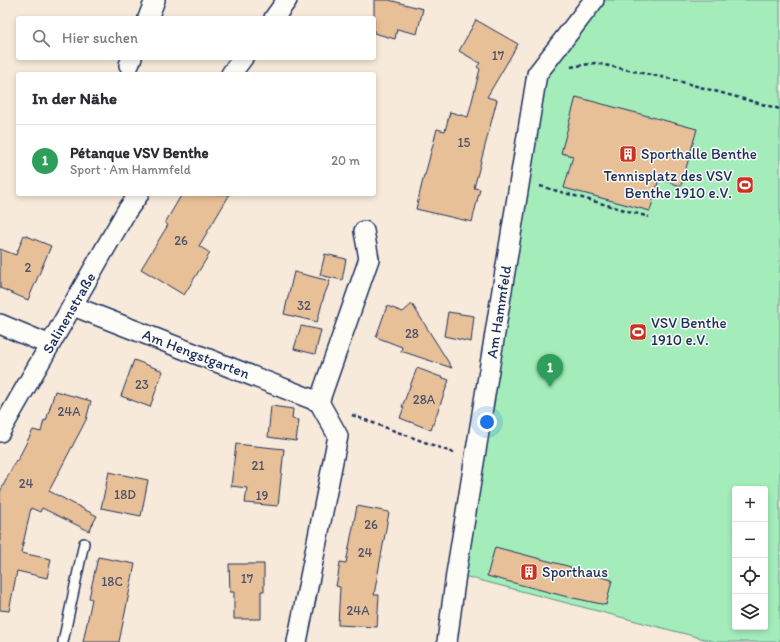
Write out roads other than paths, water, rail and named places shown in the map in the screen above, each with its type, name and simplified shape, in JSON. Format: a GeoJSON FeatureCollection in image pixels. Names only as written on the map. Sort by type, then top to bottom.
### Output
{"type":"FeatureCollection","features":[{"type":"Feature","properties":{"kind":"street"},"geometry":{"type":"LineString","coordinates":[[149,16],[155,0]]}},
{"type":"Feature","properties":{"kind":"street"},"geometry":{"type":"LineString","coordinates":[[275,16],[287,0]]}},
{"type":"Feature","properties":{"kind":"street","name":"Am Hammfeld"},"geometry":{"type":"LineString","coordinates":[[447,642],[456,574],[537,74],[594,0]]}},
{"type":"Feature","properties":{"kind":"street"},"geometry":{"type":"LineString","coordinates":[[232,72],[242,60]]}},
{"type":"Feature","properties":{"kind":"street","name":"Salinenstraße"},"geometry":{"type":"LineString","coordinates":[[0,432],[126,212],[138,196]]}},
{"type":"Feature","properties":{"kind":"street"},"geometry":{"type":"LineString","coordinates":[[297,642],[338,436],[319,402],[369,260],[364,231]]}},
{"type":"Feature","properties":{"kind":"street","name":"Am Hengstgarten"},"geometry":{"type":"LineString","coordinates":[[73,306],[319,402]]}},
{"type":"Feature","properties":{"kind":"street"},"geometry":{"type":"LineString","coordinates":[[0,324],[50,345]]}},
{"type":"Feature","properties":{"kind":"lane"},"geometry":{"type":"LineString","coordinates":[[63,642],[84,543]]}},
{"type":"Feature","properties":{"kind":"place","name":"Sporthalle Benthe"},"geometry":{"type":"Point","coordinates":[628,154]}},
{"type":"Feature","properties":{"kind":"place","name":"Tennisplatz des VSV Benthe 1910 e.V."},"geometry":{"type":"Point","coordinates":[745,185]}},
{"type":"Feature","properties":{"kind":"place","name":"VSV Benthe 1910 e.V."},"geometry":{"type":"Point","coordinates":[638,332]}},
{"type":"Feature","properties":{"kind":"place","name":"Pétanque VSV Benthe"},"geometry":{"type":"Point","coordinates":[550,387]}},
{"type":"Feature","properties":{"kind":"place","name":"Sporthaus"},"geometry":{"type":"Point","coordinates":[529,572]}}]}
